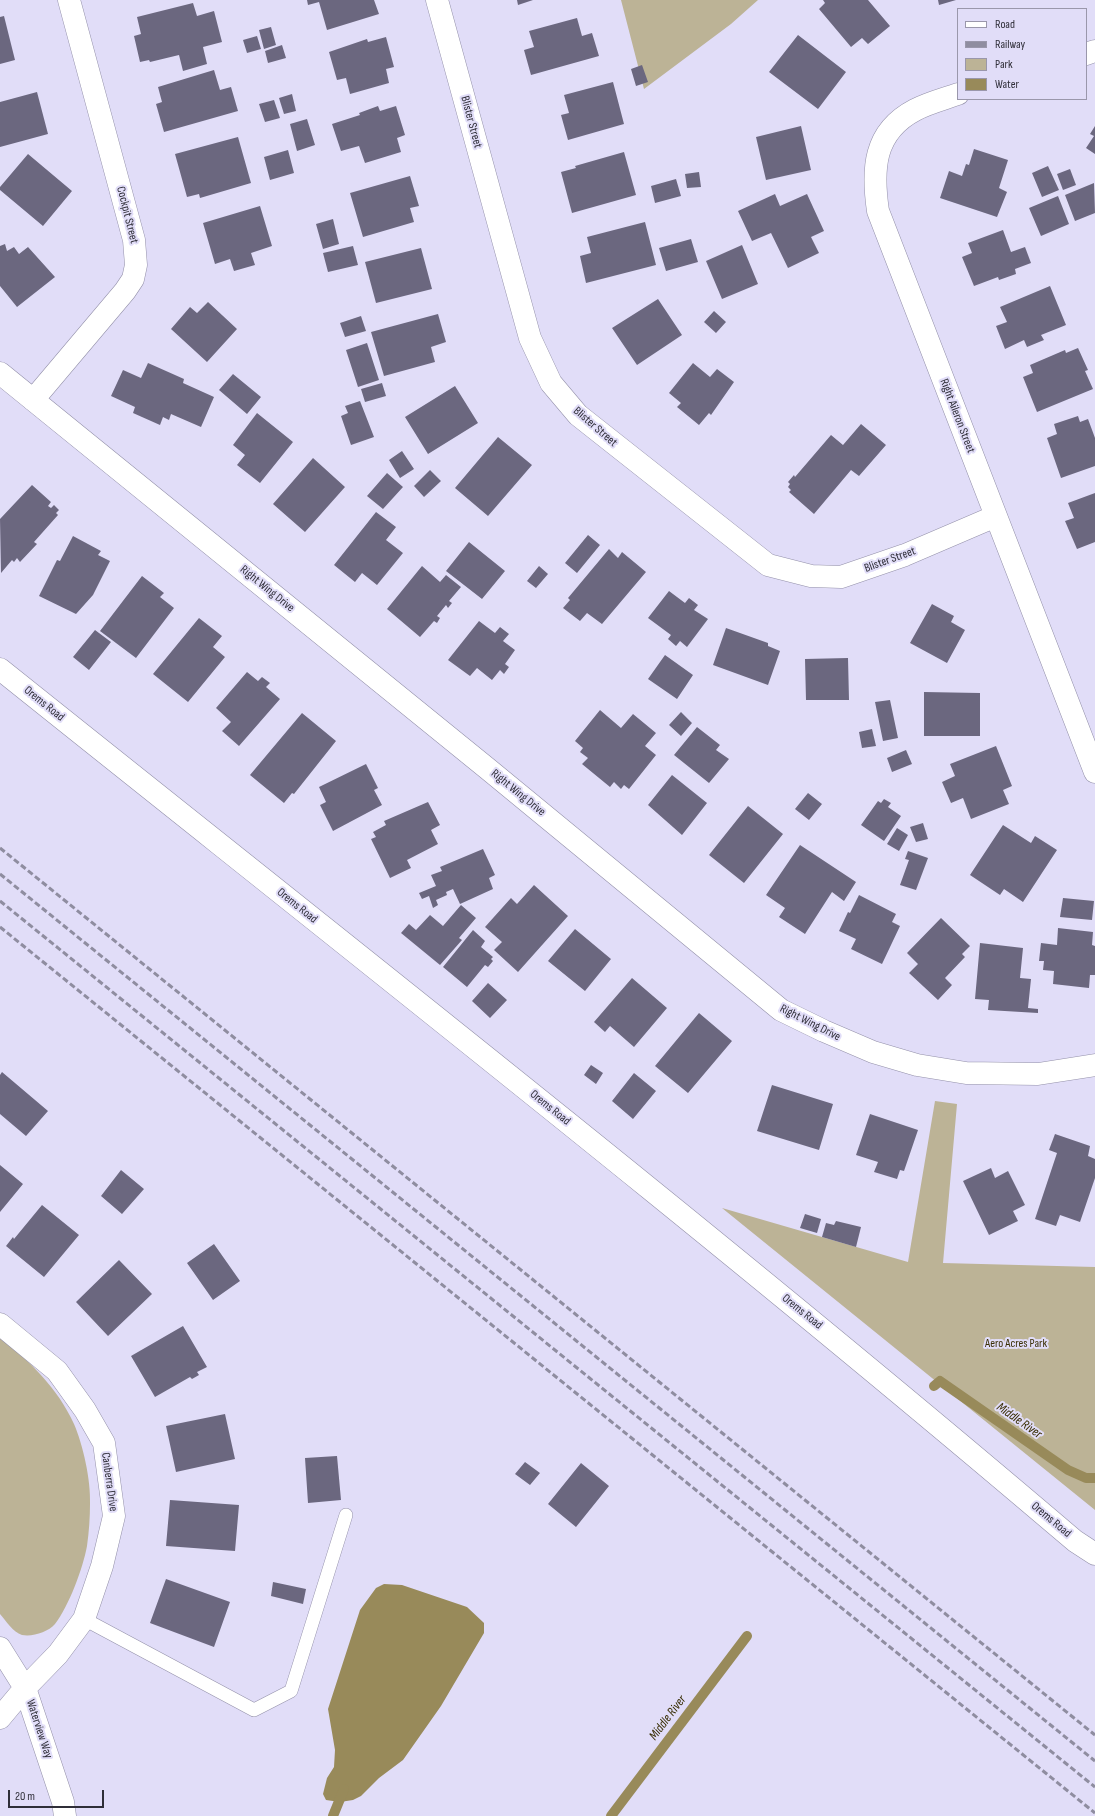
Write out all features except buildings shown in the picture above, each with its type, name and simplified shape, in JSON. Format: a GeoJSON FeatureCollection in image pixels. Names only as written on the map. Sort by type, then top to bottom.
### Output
{"type":"FeatureCollection","features":[{"type":"Feature","properties":{"kind":"street","name":"Cockpit Street"},"geometry":{"type":"LineString","coordinates":[[33,400],[124,291],[133,279],[136,265],[130,223],[69,0]]}},
{"type":"Feature","properties":{"kind":"street","name":"Blister Street"},"geometry":{"type":"LineString","coordinates":[[437,0],[530,338],[551,383],[578,415],[768,565],[811,576],[841,576],[868,569],[905,555],[996,516]]}},
{"type":"Feature","properties":{"kind":"street","name":"Right Aileron Street"},"geometry":{"type":"LineString","coordinates":[[957,94],[915,110],[898,122],[886,138],[876,158],[874,185],[878,211],[1095,772]]}},
{"type":"Feature","properties":{"kind":"street","name":"Right Wing Drive"},"geometry":{"type":"LineString","coordinates":[[0,373],[482,764],[781,1010],[824,1031],[873,1052],[917,1065],[966,1073],[1038,1074],[1095,1065]]}},
{"type":"Feature","properties":{"kind":"street","name":"Orems Road"},"geometry":{"type":"LineString","coordinates":[[0,669],[655,1192],[954,1437],[1075,1541],[1095,1554]]}},
{"type":"Feature","properties":{"kind":"street","name":"Canberra Drive"},"geometry":{"type":"LineString","coordinates":[[0,1324],[57,1371],[85,1410],[104,1443],[114,1516],[102,1566],[84,1619],[58,1654],[25,1688],[0,1718]]}},
{"type":"Feature","properties":{"kind":"street","name":"Waterview Way"},"geometry":{"type":"LineString","coordinates":[[0,1648],[25,1688],[63,1802],[65,1816]]}},
{"type":"Feature","properties":{"kind":"lane"},"geometry":{"type":"LineString","coordinates":[[84,1619],[254,1710],[291,1691],[346,1515]]}},
{"type":"Feature","properties":{"kind":"green space"},"geometry":{"type":"Polygon","coordinates":[[[621,0],[758,0],[731,24],[644,89],[621,0]]]}},
{"type":"Feature","properties":{"kind":"green space","name":"Aero Acres Park"},"geometry":{"type":"Polygon","coordinates":[[[935,1101],[957,1104],[943,1263],[1095,1267],[1095,1510],[722,1208],[908,1262],[935,1101]]]}},
{"type":"Feature","properties":{"kind":"green space"},"geometry":{"type":"Polygon","coordinates":[[[0,1337],[42,1376],[60,1399],[74,1424],[86,1463],[89,1484],[90,1514],[87,1546],[75,1586],[55,1624],[44,1632],[35,1635],[19,1634],[0,1614],[0,1337]]]}},
{"type":"Feature","properties":{"kind":"water"},"geometry":{"type":"Polygon","coordinates":[[[384,1584],[402,1585],[467,1607],[484,1623],[484,1633],[441,1706],[403,1760],[379,1778],[361,1796],[353,1800],[340,1802],[326,1800],[323,1794],[327,1778],[334,1767],[335,1750],[328,1709],[360,1610],[376,1588],[384,1584]]]}},
{"type":"Feature","properties":{"kind":"waterway","name":"Middle River"},"geometry":{"type":"LineString","coordinates":[[934,1386],[940,1381],[1068,1470],[1086,1478],[1095,1478]]}},
{"type":"Feature","properties":{"kind":"waterway","name":"Middle River"},"geometry":{"type":"LineString","coordinates":[[611,1816],[747,1636]]}},
{"type":"Feature","properties":{"kind":"waterway"},"geometry":{"type":"LineString","coordinates":[[333,1816],[344,1789]]}},
{"type":"Feature","properties":{"kind":"railway"},"geometry":{"type":"LineString","coordinates":[[0,848],[1095,1735]]}},
{"type":"Feature","properties":{"kind":"railway"},"geometry":{"type":"LineString","coordinates":[[0,874],[1095,1761]]}},
{"type":"Feature","properties":{"kind":"railway"},"geometry":{"type":"LineString","coordinates":[[0,901],[1095,1787]]}},
{"type":"Feature","properties":{"kind":"railway"},"geometry":{"type":"LineString","coordinates":[[0,927],[1095,1813]]}}]}
